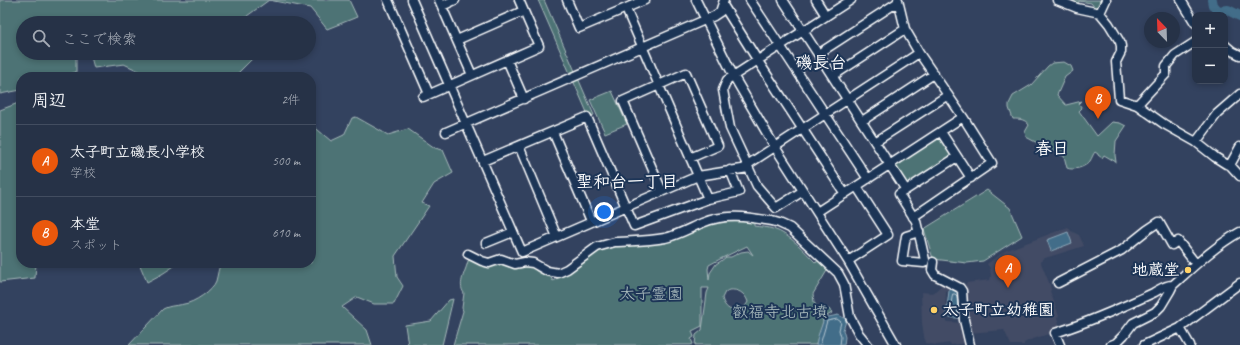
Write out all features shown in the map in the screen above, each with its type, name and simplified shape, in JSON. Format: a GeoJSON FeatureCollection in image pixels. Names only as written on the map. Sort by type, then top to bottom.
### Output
{"type":"FeatureCollection","features":[{"type":"Feature","properties":{"kind":"street"},"geometry":{"type":"LineString","coordinates":[[388,0],[426,96],[539,46],[519,0]]}},
{"type":"Feature","properties":{"kind":"street"},"geometry":{"type":"LineString","coordinates":[[412,0],[483,161],[525,262]]}},
{"type":"Feature","properties":{"kind":"street"},"geometry":{"type":"LineString","coordinates":[[455,0],[440,3],[472,75]]}},
{"type":"Feature","properties":{"kind":"street"},"geometry":{"type":"LineString","coordinates":[[567,0],[579,28],[645,0]]}},
{"type":"Feature","properties":{"kind":"street"},"geometry":{"type":"LineString","coordinates":[[696,0],[734,77],[775,147],[848,261],[896,345]]}},
{"type":"Feature","properties":{"kind":"street"},"geometry":{"type":"LineString","coordinates":[[750,0],[868,179]]}},
{"type":"Feature","properties":{"kind":"street"},"geometry":{"type":"LineString","coordinates":[[783,0],[906,190]]}},
{"type":"Feature","properties":{"kind":"street"},"geometry":{"type":"LineString","coordinates":[[816,0],[826,16]]}},
{"type":"Feature","properties":{"kind":"street"},"geometry":{"type":"LineString","coordinates":[[1057,0],[1077,8],[1100,13],[1109,24],[1121,46],[1121,52],[1116,62],[1119,99],[1137,105],[1164,124],[1196,142],[1215,157],[1230,165],[1240,176]]}},
{"type":"Feature","properties":{"kind":"street"},"geometry":{"type":"LineString","coordinates":[[1100,13],[1106,0]]}},
{"type":"Feature","properties":{"kind":"street"},"geometry":{"type":"LineString","coordinates":[[1181,0],[1192,18]]}},
{"type":"Feature","properties":{"kind":"street"},"geometry":{"type":"LineString","coordinates":[[803,191],[776,208],[757,186],[730,128],[723,90],[728,80],[804,32],[848,1]]}},
{"type":"Feature","properties":{"kind":"street"},"geometry":{"type":"LineString","coordinates":[[818,54],[898,1],[905,29],[992,164],[913,216]]}},
{"type":"Feature","properties":{"kind":"street"},"geometry":{"type":"LineString","coordinates":[[446,132],[718,14],[723,3]]}},
{"type":"Feature","properties":{"kind":"street"},"geometry":{"type":"LineString","coordinates":[[723,3],[758,61],[845,194]]}},
{"type":"Feature","properties":{"kind":"street"},"geometry":{"type":"LineString","coordinates":[[626,9],[708,199]]}},
{"type":"Feature","properties":{"kind":"street"},"geometry":{"type":"LineString","coordinates":[[457,40],[523,11]]}},
{"type":"Feature","properties":{"kind":"street"},"geometry":{"type":"LineString","coordinates":[[833,76],[905,29]]}},
{"type":"Feature","properties":{"kind":"street"},"geometry":{"type":"LineString","coordinates":[[1137,105],[1166,74],[1166,66],[1175,55],[1192,44]]}},
{"type":"Feature","properties":{"kind":"street"},"geometry":{"type":"LineString","coordinates":[[1228,47],[1240,55]]}},
{"type":"Feature","properties":{"kind":"street"},"geometry":{"type":"LineString","coordinates":[[522,252],[698,176],[748,166],[919,52]]}},
{"type":"Feature","properties":{"kind":"street"},"geometry":{"type":"LineString","coordinates":[[507,60],[524,98]]}},
{"type":"Feature","properties":{"kind":"street"},"geometry":{"type":"LineString","coordinates":[[662,191],[623,101],[686,73],[718,146],[690,158]]}},
{"type":"Feature","properties":{"kind":"street"},"geometry":{"type":"LineString","coordinates":[[862,121],[934,74]]}},
{"type":"Feature","properties":{"kind":"street"},"geometry":{"type":"LineString","coordinates":[[1196,142],[1217,114],[1240,94]]}},
{"type":"Feature","properties":{"kind":"street"},"geometry":{"type":"LineString","coordinates":[[875,142],[948,95]]}},
{"type":"Feature","properties":{"kind":"street"},"geometry":{"type":"LineString","coordinates":[[483,161],[587,117],[634,226],[708,199],[739,192],[730,170]]}},
{"type":"Feature","properties":{"kind":"street"},"geometry":{"type":"LineString","coordinates":[[816,212],[963,117]]}},
{"type":"Feature","properties":{"kind":"street"},"geometry":{"type":"LineString","coordinates":[[553,132],[591,222]]}},
{"type":"Feature","properties":{"kind":"street"},"geometry":{"type":"LineString","coordinates":[[941,132],[971,178]]}},
{"type":"Feature","properties":{"kind":"street"},"geometry":{"type":"LineString","coordinates":[[519,146],[557,237]]}},
{"type":"Feature","properties":{"kind":"street"},"geometry":{"type":"LineString","coordinates":[[1230,165],[1240,147]]}},
{"type":"Feature","properties":{"kind":"street"},"geometry":{"type":"LineString","coordinates":[[919,232],[913,216],[899,194],[957,156]]}},
{"type":"Feature","properties":{"kind":"street"},"geometry":{"type":"LineString","coordinates":[[848,261],[888,235],[856,187]]}},
{"type":"Feature","properties":{"kind":"street"},"geometry":{"type":"LineString","coordinates":[[468,254],[489,263],[501,259],[515,264],[525,262],[533,263],[542,269],[553,273],[558,273],[567,269],[597,247],[615,242],[666,238],[703,222],[728,216],[772,221],[790,228],[838,273],[844,284],[850,317],[859,334],[868,345]]}},
{"type":"Feature","properties":{"kind":"street"},"geometry":{"type":"LineString","coordinates":[[1058,283],[1122,250],[1159,222],[1172,245],[1178,241],[1196,264]]}},
{"type":"Feature","properties":{"kind":"street"},"geometry":{"type":"LineString","coordinates":[[486,243],[513,232]]}},
{"type":"Feature","properties":{"kind":"street"},"geometry":{"type":"LineString","coordinates":[[1111,345],[1116,343],[1124,335],[1133,323],[1155,312],[1161,306],[1173,285],[1205,256],[1225,240],[1240,232]]}},
{"type":"Feature","properties":{"kind":"street"},"geometry":{"type":"LineString","coordinates":[[933,262],[932,270],[936,275],[962,290],[964,320],[970,345]]}},
{"type":"Feature","properties":{"kind":"street"},"geometry":{"type":"LineString","coordinates":[[1144,345],[1180,328],[1240,283]]}},
{"type":"Feature","properties":{"kind":"street"},"geometry":{"type":"LineString","coordinates":[[1060,345],[1055,333],[1101,316],[1169,285],[1173,285]]}},
{"type":"Feature","properties":{"kind":"street"},"geometry":{"type":"LineString","coordinates":[[1180,328],[1190,345]]}},
{"type":"Feature","properties":{"kind":"shaded area"},"geometry":{"type":"Polygon","coordinates":[[[1068,227],[1071,231],[1079,235],[1084,246],[1042,259],[1041,263],[1050,285],[1050,291],[1059,316],[1057,317],[1061,330],[1030,340],[1024,343],[1024,345],[1011,345],[1004,330],[969,333],[965,295],[966,283],[990,280],[990,268],[987,264],[1005,251],[1068,227]]]}},
{"type":"Feature","properties":{"kind":"shaded area","name":"太子町立幼稚園"},"geometry":{"type":"Polygon","coordinates":[[[942,285],[948,288],[948,290],[946,290],[945,319],[948,322],[963,323],[960,333],[965,334],[966,343],[937,345],[925,343],[922,323],[921,292],[933,293],[942,285]]]}},
{"type":"Feature","properties":{"kind":"green space"},"geometry":{"type":"Polygon","coordinates":[[[0,0],[269,0],[247,16],[16,16],[16,60],[76,60],[76,72],[16,72],[16,91],[0,94],[0,0]]]}},
{"type":"Feature","properties":{"kind":"green space"},"geometry":{"type":"Polygon","coordinates":[[[269,0],[349,0],[357,17],[327,29],[310,8],[269,0]]]}},
{"type":"Feature","properties":{"kind":"green space"},"geometry":{"type":"Polygon","coordinates":[[[538,0],[544,0],[594,115],[589,117],[538,0]]]}},
{"type":"Feature","properties":{"kind":"green space"},"geometry":{"type":"Polygon","coordinates":[[[1064,0],[1104,0],[1099,9],[1096,9],[1091,3],[1079,1],[1078,6],[1064,0]]]}},
{"type":"Feature","properties":{"kind":"green space"},"geometry":{"type":"Polygon","coordinates":[[[92,60],[251,60],[239,72],[141,72],[124,64],[94,68],[92,60]]]}},
{"type":"Feature","properties":{"kind":"green space"},"geometry":{"type":"Polygon","coordinates":[[[1064,62],[1071,66],[1073,71],[1065,77],[1057,95],[1066,105],[1082,101],[1079,104],[1082,108],[1079,111],[1097,136],[1112,122],[1120,123],[1126,126],[1116,141],[1116,162],[1104,155],[1102,158],[1095,152],[1090,161],[1083,167],[1076,169],[1067,168],[1064,156],[1026,137],[1025,132],[1029,125],[1022,120],[1013,119],[1009,104],[1013,96],[1031,85],[1052,63],[1064,62]]]}},
{"type":"Feature","properties":{"kind":"green space"},"geometry":{"type":"Polygon","coordinates":[[[612,91],[627,124],[605,133],[590,100],[612,91]]]}},
{"type":"Feature","properties":{"kind":"green space"},"geometry":{"type":"Polygon","coordinates":[[[16,104],[16,268],[36,268],[35,278],[0,282],[0,110],[16,104]]]}},
{"type":"Feature","properties":{"kind":"green space"},"geometry":{"type":"Polygon","coordinates":[[[356,117],[388,135],[408,129],[435,148],[443,150],[453,173],[434,184],[422,203],[429,206],[395,256],[397,277],[403,286],[394,304],[374,304],[357,297],[342,307],[367,330],[372,345],[129,345],[163,309],[188,303],[198,299],[207,292],[214,285],[219,268],[316,268],[316,128],[331,141],[344,135],[352,118],[356,117]]]}},
{"type":"Feature","properties":{"kind":"green space"},"geometry":{"type":"Polygon","coordinates":[[[940,135],[955,157],[908,187],[894,166],[940,135]]]}},
{"type":"Feature","properties":{"kind":"green space"},"geometry":{"type":"Polygon","coordinates":[[[987,190],[1010,208],[1022,236],[983,261],[967,263],[933,259],[924,229],[987,190]]]}},
{"type":"Feature","properties":{"kind":"green space","name":"太子霊園"},"geometry":{"type":"Polygon","coordinates":[[[727,220],[754,221],[754,226],[771,228],[779,231],[796,243],[816,263],[818,260],[828,269],[813,294],[814,302],[818,309],[829,309],[832,313],[823,318],[816,345],[695,345],[696,335],[702,330],[709,288],[702,288],[702,326],[692,331],[694,337],[691,339],[693,344],[691,345],[453,345],[463,311],[464,293],[461,286],[468,261],[470,260],[532,266],[537,272],[550,276],[553,281],[595,253],[612,246],[635,243],[708,223],[727,220]],[[747,246],[709,265],[709,280],[710,273],[716,264],[726,257],[731,257],[741,252],[748,251],[753,255],[747,246]],[[735,290],[725,292],[722,298],[729,309],[737,311],[745,306],[748,302],[743,294],[735,290]]]}},
{"type":"Feature","properties":{"kind":"green space"},"geometry":{"type":"Polygon","coordinates":[[[141,268],[171,268],[162,274],[147,282],[141,268]]]}},
{"type":"Feature","properties":{"kind":"green space"},"geometry":{"type":"Polygon","coordinates":[[[453,299],[442,345],[408,345],[405,325],[431,321],[449,300],[453,299]]]}},
{"type":"Feature","properties":{"kind":"water"},"geometry":{"type":"Polygon","coordinates":[[[1068,232],[1072,243],[1051,251],[1047,240],[1068,232]]]}},
{"type":"Feature","properties":{"kind":"water"},"geometry":{"type":"Polygon","coordinates":[[[951,288],[958,291],[962,317],[954,318],[946,315],[949,291],[951,288]]]}},
{"type":"Feature","properties":{"kind":"water"},"geometry":{"type":"Polygon","coordinates":[[[838,315],[846,319],[843,330],[845,337],[844,345],[816,345],[824,318],[838,315]]]}},
{"type":"Feature","properties":{"kind":"waterway"},"geometry":{"type":"LineString","coordinates":[[1212,0],[1213,5],[1218,11],[1228,10],[1240,16]]}},
{"type":"Feature","properties":{"kind":"place","name":"本堂"},"geometry":{"type":"Point","coordinates":[1098,119]}},
{"type":"Feature","properties":{"kind":"place","name":"地蔵堂"},"geometry":{"type":"Point","coordinates":[1188,270]}},
{"type":"Feature","properties":{"kind":"place","name":"太子町立磯長小学校"},"geometry":{"type":"Point","coordinates":[1008,288]}},
{"type":"Feature","properties":{"kind":"place","name":"太子町立幼稚園"},"geometry":{"type":"Point","coordinates":[934,310]}},
{"type":"Feature","properties":{"kind":"district","name":"磯長台"},"geometry":{"type":"Point","coordinates":[821,62]}},
{"type":"Feature","properties":{"kind":"district","name":"春日"},"geometry":{"type":"Point","coordinates":[1052,148]}},
{"type":"Feature","properties":{"kind":"district","name":"聖和台一丁目"},"geometry":{"type":"Point","coordinates":[627,181]}},
{"type":"Feature","properties":{"kind":"park label","name":"叡福寺北古墳"},"geometry":{"type":"Point","coordinates":[780,312]}}]}
